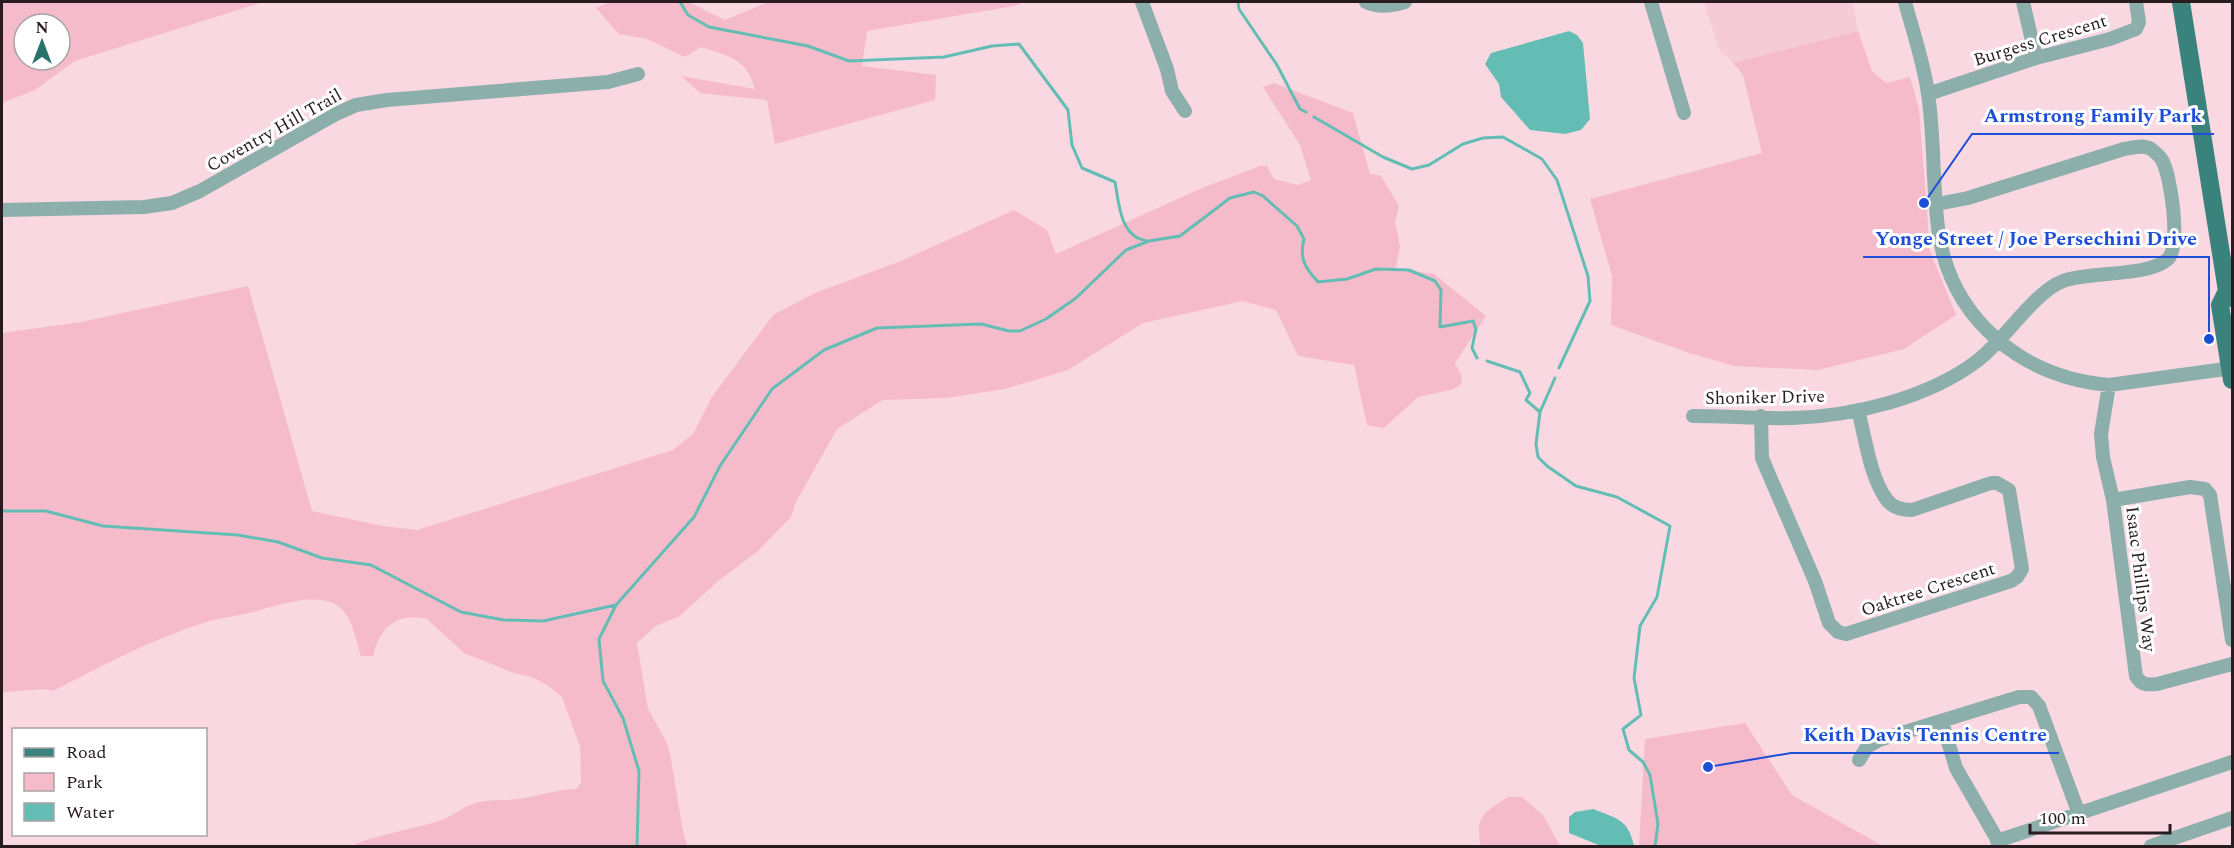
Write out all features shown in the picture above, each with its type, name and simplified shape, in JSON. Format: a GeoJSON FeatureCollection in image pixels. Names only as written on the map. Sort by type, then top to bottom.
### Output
{"type":"FeatureCollection","features":[{"type":"Feature","properties":{"kind":"main road"},"geometry":{"type":"LineString","coordinates":[[2181,2],[2230,295],[2220,305],[2232,372]]}},
{"type":"Feature","properties":{"kind":"street"},"geometry":{"type":"LineString","coordinates":[[1142,2],[1167,69],[1172,91],[1185,111]]}},
{"type":"Feature","properties":{"kind":"street"},"geometry":{"type":"LineString","coordinates":[[1366,2],[1374,5],[1394,5],[1405,2]]}},
{"type":"Feature","properties":{"kind":"street"},"geometry":{"type":"LineString","coordinates":[[1651,2],[1684,113]]}},
{"type":"Feature","properties":{"kind":"street"},"geometry":{"type":"LineString","coordinates":[[1905,2],[1928,94],[1940,237],[1955,285],[1981,325],[1999,342],[2029,362],[2091,384],[2109,385],[2232,372]]}},
{"type":"Feature","properties":{"kind":"street"},"geometry":{"type":"LineString","coordinates":[[2023,2],[2036,58]]}},
{"type":"Feature","properties":{"kind":"street","name":"Burgess Crescent"},"geometry":{"type":"LineString","coordinates":[[1928,94],[2036,58],[2110,39],[2136,28],[2139,22],[2136,2]]}},
{"type":"Feature","properties":{"kind":"street","name":"Coventry Hill Trail"},"geometry":{"type":"LineString","coordinates":[[2,210],[144,207],[172,203],[200,191],[356,105],[387,100],[608,82],[638,74]]}},
{"type":"Feature","properties":{"kind":"street","name":"Shoniker Drive"},"geometry":{"type":"LineString","coordinates":[[1693,417],[1815,416],[1858,410],[1918,393],[1941,384],[1963,371],[1999,342],[2040,297],[2061,282],[2092,274],[2143,269],[2162,263],[2174,251],[2176,236],[2168,180],[2163,163],[2151,149],[2143,146],[2124,149],[1968,198],[1937,204]]}},
{"type":"Feature","properties":{"kind":"street","name":"Isaac Phillips Way"},"geometry":{"type":"LineString","coordinates":[[2109,385],[2101,434],[2103,457],[2113,500],[2127,600],[2133,668],[2139,682],[2147,685],[2157,684],[2232,664]]}},
{"type":"Feature","properties":{"kind":"street","name":"Oaktree Crescent"},"geometry":{"type":"LineString","coordinates":[[1761,416],[1764,464],[1815,581],[1829,623],[1838,632],[1846,634],[2018,577],[2022,569],[2008,490],[2004,486],[1991,483],[1912,510],[1895,507],[1887,501],[1877,483],[1858,410]]}},
{"type":"Feature","properties":{"kind":"street"},"geometry":{"type":"LineString","coordinates":[[2113,500],[2190,487],[2205,489],[2211,495],[2232,640]]}},
{"type":"Feature","properties":{"kind":"street"},"geometry":{"type":"LineString","coordinates":[[1859,760],[1867,747],[1879,740],[2019,697],[2031,697],[2039,706],[2079,814]]}},
{"type":"Feature","properties":{"kind":"street"},"geometry":{"type":"LineString","coordinates":[[1942,722],[1956,768],[1999,844],[2232,762]]}},
{"type":"Feature","properties":{"kind":"street"},"geometry":{"type":"LineString","coordinates":[[2151,846],[2232,818]]}},
{"type":"Feature","properties":{"kind":"shaded area"},"geometry":{"type":"Polygon","coordinates":[[[1704,2],[1853,2],[1858,31],[1733,63],[1719,50],[1704,2]]]}},
{"type":"Feature","properties":{"kind":"green space"},"geometry":{"type":"Polygon","coordinates":[[[2,2],[263,2],[72,63],[72,12],[12,12],[12,72],[60,72],[35,90],[2,103],[2,2]]]}},
{"type":"Feature","properties":{"kind":"green space"},"geometry":{"type":"Polygon","coordinates":[[[610,2],[689,2],[725,20],[768,2],[1021,2],[1019,5],[867,31],[862,66],[936,75],[935,100],[775,144],[767,100],[700,93],[681,76],[755,89],[742,64],[728,56],[701,47],[685,57],[647,39],[619,34],[596,8],[610,2]]]}},
{"type":"Feature","properties":{"kind":"green space"},"geometry":{"type":"Polygon","coordinates":[[[1858,31],[1872,71],[1886,83],[1910,77],[1919,109],[1930,251],[1956,315],[1904,349],[1818,370],[1734,366],[1689,353],[1611,325],[1612,276],[1590,199],[1762,153],[1743,75],[1733,63],[1858,31]]]}},
{"type":"Feature","properties":{"kind":"green space"},"geometry":{"type":"Polygon","coordinates":[[[1274,83],[1353,113],[1370,174],[1381,176],[1399,206],[1395,222],[1400,246],[1396,268],[1434,274],[1486,316],[1455,363],[1462,376],[1461,384],[1454,389],[1418,397],[1384,428],[1367,425],[1354,365],[1298,356],[1276,310],[1243,301],[1143,323],[1068,370],[1005,389],[946,398],[883,400],[837,429],[796,502],[791,517],[757,552],[718,581],[680,616],[656,626],[637,643],[648,709],[670,753],[687,846],[351,846],[372,838],[443,820],[476,803],[512,800],[576,789],[581,783],[580,747],[562,697],[532,677],[514,673],[464,653],[427,619],[416,617],[398,620],[391,624],[380,637],[373,656],[361,656],[352,627],[341,608],[325,601],[303,600],[212,620],[181,631],[125,654],[53,691],[2,692],[2,333],[81,322],[248,286],[312,511],[383,526],[417,530],[673,450],[693,434],[712,397],[773,315],[815,293],[901,261],[1014,210],[1047,230],[1056,254],[1202,188],[1260,166],[1267,166],[1274,179],[1298,185],[1311,180],[1300,145],[1263,87],[1274,83]]]}},
{"type":"Feature","properties":{"kind":"green space"},"geometry":{"type":"Polygon","coordinates":[[[1745,723],[1792,795],[1883,846],[1639,846],[1645,739],[1745,723]]]}},
{"type":"Feature","properties":{"kind":"green space"},"geometry":{"type":"Polygon","coordinates":[[[1508,797],[1522,797],[1543,815],[1560,846],[1481,846],[1480,821],[1488,811],[1508,797]]]}},
{"type":"Feature","properties":{"kind":"water"},"geometry":{"type":"Polygon","coordinates":[[[1569,31],[1577,35],[1583,43],[1590,119],[1581,130],[1565,134],[1530,130],[1501,97],[1499,84],[1485,64],[1491,53],[1569,31]]]}},
{"type":"Feature","properties":{"kind":"water"},"geometry":{"type":"Polygon","coordinates":[[[1593,809],[1621,821],[1629,830],[1634,846],[1601,846],[1569,833],[1569,817],[1575,812],[1593,809]]]}},
{"type":"Feature","properties":{"kind":"waterway"},"geometry":{"type":"LineString","coordinates":[[680,2],[688,15],[709,27],[808,46],[849,61],[944,57],[992,46],[1019,44],[1068,110],[1072,145],[1082,168],[1115,182],[1122,218],[1126,226],[1131,233],[1147,241]]}},
{"type":"Feature","properties":{"kind":"waterway"},"geometry":{"type":"LineString","coordinates":[[1238,2],[1239,9],[1277,65],[1300,109],[1306,112]]}},
{"type":"Feature","properties":{"kind":"waterway"},"geometry":{"type":"LineString","coordinates":[[1314,117],[1383,157],[1412,169],[1429,165],[1463,144],[1483,138],[1503,137],[1542,159],[1557,180],[1588,276],[1590,301],[1559,368]]}},
{"type":"Feature","properties":{"kind":"waterway"},"geometry":{"type":"LineString","coordinates":[[637,846],[639,771],[623,718],[603,681],[599,639],[616,605],[694,517],[720,466],[772,389],[824,350],[877,328],[981,324],[1009,331],[1020,331],[1046,319],[1076,298],[1126,250],[1149,241],[1180,236],[1230,198],[1254,192],[1263,196],[1297,226],[1304,239],[1302,252],[1304,262],[1318,282],[1347,279],[1376,269],[1409,270],[1435,281],[1441,290],[1440,327],[1473,321],[1476,329],[1472,348],[1477,358]]}},
{"type":"Feature","properties":{"kind":"waterway"},"geometry":{"type":"LineString","coordinates":[[1487,361],[1520,372],[1530,393],[1526,400],[1540,412]]}},
{"type":"Feature","properties":{"kind":"waterway"},"geometry":{"type":"LineString","coordinates":[[1555,378],[1540,412],[1536,444],[1538,457],[1576,486],[1617,497],[1670,526],[1657,597],[1640,626],[1634,678],[1641,715],[1623,729],[1629,750],[1643,762],[1650,775],[1658,824],[1655,846]]}},
{"type":"Feature","properties":{"kind":"waterway"},"geometry":{"type":"LineString","coordinates":[[2,511],[46,511],[103,526],[238,535],[278,542],[322,558],[371,565],[461,612],[504,620],[543,621],[616,605]]}},
{"type":"Feature","properties":{"kind":"place","name":"Armstrong Family Park"},"geometry":{"type":"Point","coordinates":[1924,203]}},
{"type":"Feature","properties":{"kind":"place","name":"Yonge Street / Joe Persechini Drive"},"geometry":{"type":"Point","coordinates":[2209,339]}},
{"type":"Feature","properties":{"kind":"place","name":"Keith Davis Tennis Centre"},"geometry":{"type":"Point","coordinates":[1708,767]}}]}
